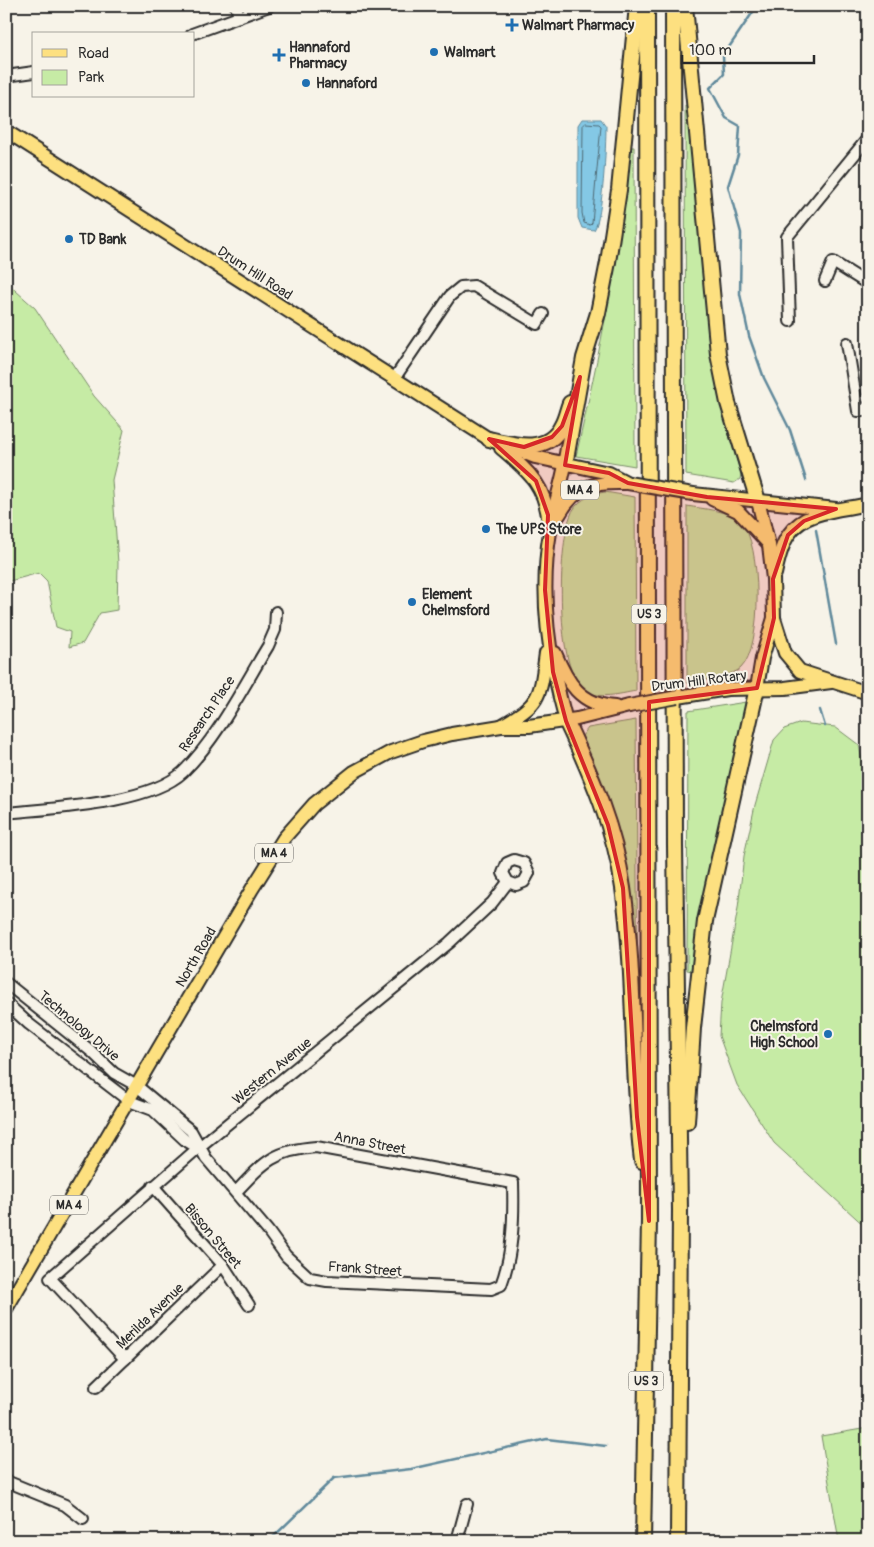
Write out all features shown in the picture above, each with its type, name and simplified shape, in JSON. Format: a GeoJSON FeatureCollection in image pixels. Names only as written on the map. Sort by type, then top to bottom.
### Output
{"type":"FeatureCollection","features":[{"type":"Feature","properties":{"kind":"highway"},"geometry":{"type":"LineString","coordinates":[[489,439],[524,447],[539,444],[552,437],[562,426],[580,377],[598,313],[619,190],[637,6]]}},
{"type":"Feature","properties":{"kind":"highway","name":"US 3"},"geometry":{"type":"LineString","coordinates":[[643,1541],[650,1221],[647,6]]}},
{"type":"Feature","properties":{"kind":"highway","name":"US 3"},"geometry":{"type":"LineString","coordinates":[[673,6],[675,836],[680,1210],[678,1541]]}},
{"type":"Feature","properties":{"kind":"highway"},"geometry":{"type":"LineString","coordinates":[[684,6],[718,354],[730,411],[758,500]]}},
{"type":"Feature","properties":{"kind":"highway"},"geometry":{"type":"LineString","coordinates":[[565,465],[580,377]]}},
{"type":"Feature","properties":{"kind":"highway"},"geometry":{"type":"LineString","coordinates":[[680,1210],[692,1028],[701,949],[757,688]]}},
{"type":"Feature","properties":{"kind":"highway"},"geometry":{"type":"LineString","coordinates":[[566,720],[592,776],[608,825],[623,888],[637,1117],[650,1221]]}},
{"type":"Feature","properties":{"kind":"main road","name":"Drum Hill Road"},"geometry":{"type":"LineString","coordinates":[[6,131],[489,439],[528,471],[536,481],[545,500],[550,530]]}},
{"type":"Feature","properties":{"kind":"main road","name":"Drum Hill Road"},"geometry":{"type":"LineString","coordinates":[[489,439],[514,450],[565,465]]}},
{"type":"Feature","properties":{"kind":"main road","name":"Drum Hill Rotary"},"geometry":{"type":"LineString","coordinates":[[550,530],[565,504],[580,490],[603,482],[628,483],[707,497],[758,500],[769,545],[773,579],[774,618],[762,658],[757,688],[727,690],[625,706],[566,720],[553,672],[548,637],[545,590],[550,530],[565,465],[609,473],[628,483]]}},
{"type":"Feature","properties":{"kind":"main road","name":"Drum Hill Rotary"},"geometry":{"type":"LineString","coordinates":[[707,497],[738,510],[769,545]]}},
{"type":"Feature","properties":{"kind":"main road","name":"MA 4"},"geometry":{"type":"LineString","coordinates":[[758,500],[836,509]]}},
{"type":"Feature","properties":{"kind":"main road","name":"MA 4"},"geometry":{"type":"LineString","coordinates":[[773,579],[783,546],[795,526],[804,520],[836,509],[868,504]]}},
{"type":"Feature","properties":{"kind":"main road"},"geometry":{"type":"LineString","coordinates":[[774,618],[784,653],[794,666],[812,677],[868,693]]}},
{"type":"Feature","properties":{"kind":"main road","name":"Drum Hill Rotary"},"geometry":{"type":"LineString","coordinates":[[548,637],[565,676],[577,694],[595,703],[625,706]]}},
{"type":"Feature","properties":{"kind":"main road","name":"North Road"},"geometry":{"type":"LineString","coordinates":[[501,726],[525,712],[537,700],[541,691],[548,637]]}},
{"type":"Feature","properties":{"kind":"main road"},"geometry":{"type":"LineString","coordinates":[[757,688],[832,682]]}},
{"type":"Feature","properties":{"kind":"main road","name":"North Road"},"geometry":{"type":"LineString","coordinates":[[6,1309],[252,889],[284,838],[314,804],[354,772],[391,752],[423,741],[501,726],[529,726],[566,720]]}},
{"type":"Feature","properties":{"kind":"street"},"geometry":{"type":"LineString","coordinates":[[236,6],[239,17]]}},
{"type":"Feature","properties":{"kind":"street"},"geometry":{"type":"LineString","coordinates":[[195,33],[269,6]]}},
{"type":"Feature","properties":{"kind":"street"},"geometry":{"type":"LineString","coordinates":[[6,76],[32,72]]}},
{"type":"Feature","properties":{"kind":"street"},"geometry":{"type":"LineString","coordinates":[[790,321],[787,237],[868,138]]}},
{"type":"Feature","properties":{"kind":"street"},"geometry":{"type":"LineString","coordinates":[[825,281],[833,262],[868,284]]}},
{"type":"Feature","properties":{"kind":"street"},"geometry":{"type":"LineString","coordinates":[[394,379],[450,296],[461,287],[474,286],[537,324],[544,314]]}},
{"type":"Feature","properties":{"kind":"street"},"geometry":{"type":"LineString","coordinates":[[846,343],[858,411],[863,411],[868,407]]}},
{"type":"Feature","properties":{"kind":"street","name":"Research Place"},"geometry":{"type":"LineString","coordinates":[[6,813],[126,798],[165,785],[182,773],[203,750],[268,646],[275,630],[276,612]]}},
{"type":"Feature","properties":{"kind":"street","name":"Western Avenue"},"geometry":{"type":"LineString","coordinates":[[125,1359],[50,1278],[198,1148],[449,943],[492,903],[508,882]]}},
{"type":"Feature","properties":{"kind":"street","name":"Technology Drive"},"geometry":{"type":"LineString","coordinates":[[6,983],[90,1051],[114,1073],[137,1086]]}},
{"type":"Feature","properties":{"kind":"street","name":"Technology Drive"},"geometry":{"type":"LineString","coordinates":[[6,1003],[29,1024],[129,1101]]}},
{"type":"Feature","properties":{"kind":"street","name":"Frank Street"},"geometry":{"type":"LineString","coordinates":[[137,1086],[191,1131],[198,1148]]}},
{"type":"Feature","properties":{"kind":"street","name":"Frank Street"},"geometry":{"type":"LineString","coordinates":[[129,1101],[154,1110],[185,1140],[198,1148],[236,1192],[286,1256],[310,1278],[328,1281],[464,1288],[491,1289],[500,1286]]}},
{"type":"Feature","properties":{"kind":"street","name":"Anna Street"},"geometry":{"type":"LineString","coordinates":[[236,1192],[264,1163],[292,1148],[316,1147],[513,1183],[514,1219],[506,1270],[500,1286]]}},
{"type":"Feature","properties":{"kind":"street","name":"Bisson Street"},"geometry":{"type":"LineString","coordinates":[[153,1186],[223,1265],[249,1305]]}},
{"type":"Feature","properties":{"kind":"street","name":"Merilda Avenue"},"geometry":{"type":"LineString","coordinates":[[96,1387],[223,1265]]}},
{"type":"Feature","properties":{"kind":"street"},"geometry":{"type":"LineString","coordinates":[[6,1481],[65,1505],[83,1519]]}},
{"type":"Feature","properties":{"kind":"street"},"geometry":{"type":"LineString","coordinates":[[457,1541],[466,1504]]}},
{"type":"Feature","properties":{"kind":"highlighted area"},"geometry":{"type":"Polygon","coordinates":[[[580,377],[565,465],[609,473],[628,483],[707,497],[836,509],[804,521],[788,535],[773,579],[774,618],[757,688],[649,702],[649,1221],[637,1117],[623,888],[608,825],[566,721],[553,672],[545,590],[548,515],[536,481],[489,439],[524,447],[552,437],[562,426],[580,377]]]}},
{"type":"Feature","properties":{"kind":"green space"},"geometry":{"type":"Polygon","coordinates":[[[685,105],[687,106],[713,369],[725,421],[741,474],[740,479],[734,483],[686,475],[685,105]]]}},
{"type":"Feature","properties":{"kind":"green space"},"geometry":{"type":"Polygon","coordinates":[[[630,147],[634,147],[635,466],[576,456],[593,380],[615,264],[630,147]]]}},
{"type":"Feature","properties":{"kind":"green space"},"geometry":{"type":"Polygon","coordinates":[[[6,282],[35,308],[94,396],[124,430],[112,480],[118,563],[117,610],[100,613],[83,643],[69,647],[70,632],[56,627],[47,581],[39,573],[6,582],[6,282]]]}},
{"type":"Feature","properties":{"kind":"green space"},"geometry":{"type":"Polygon","coordinates":[[[605,492],[635,497],[636,691],[603,696],[584,690],[575,678],[568,659],[564,635],[562,580],[566,533],[572,511],[584,499],[594,494],[605,492]]]}},
{"type":"Feature","properties":{"kind":"green space"},"geometry":{"type":"Polygon","coordinates":[[[687,506],[722,512],[741,522],[748,533],[753,551],[757,595],[753,639],[748,657],[741,668],[723,676],[687,683],[687,506]]]}},
{"type":"Feature","properties":{"kind":"green space"},"geometry":{"type":"Polygon","coordinates":[[[746,702],[704,890],[692,971],[687,970],[688,711],[746,702]]]}},
{"type":"Feature","properties":{"kind":"green space"},"geometry":{"type":"Polygon","coordinates":[[[636,720],[638,1025],[613,818],[602,783],[582,736],[588,728],[636,720]]]}},
{"type":"Feature","properties":{"kind":"green space"},"geometry":{"type":"Polygon","coordinates":[[[801,723],[835,727],[859,745],[868,792],[868,1229],[774,1143],[737,1085],[719,1036],[721,1003],[738,908],[744,856],[755,805],[774,740],[784,729],[801,723]]]}},
{"type":"Feature","properties":{"kind":"green space"},"geometry":{"type":"Polygon","coordinates":[[[868,1428],[868,1541],[839,1541],[821,1436],[868,1428]]]}},
{"type":"Feature","properties":{"kind":"water"},"geometry":{"type":"Polygon","coordinates":[[[582,119],[601,119],[606,126],[602,197],[594,230],[582,228],[578,218],[578,125],[582,119]]]}},
{"type":"Feature","properties":{"kind":"waterway"},"geometry":{"type":"LineString","coordinates":[[757,6],[723,56],[724,74],[710,88],[726,118],[740,126],[738,155],[728,186],[741,233],[740,294],[749,336],[764,378],[790,430],[806,480]]}},
{"type":"Feature","properties":{"kind":"waterway"},"geometry":{"type":"LineString","coordinates":[[816,530],[836,644]]}},
{"type":"Feature","properties":{"kind":"waterway"},"geometry":{"type":"LineString","coordinates":[[820,710],[825,726]]}},
{"type":"Feature","properties":{"kind":"waterway"},"geometry":{"type":"LineString","coordinates":[[269,1541],[334,1478],[411,1469],[547,1439],[606,1446]]}},
{"type":"Feature","properties":{"kind":"place","name":"Walmart Pharmacy"},"geometry":{"type":"Point","coordinates":[512,25]}},
{"type":"Feature","properties":{"kind":"place","name":"Walmart"},"geometry":{"type":"Point","coordinates":[434,52]}},
{"type":"Feature","properties":{"kind":"place","name":"Hannaford Pharmacy"},"geometry":{"type":"Point","coordinates":[279,55]}},
{"type":"Feature","properties":{"kind":"place","name":"Hannaford"},"geometry":{"type":"Point","coordinates":[306,83]}},
{"type":"Feature","properties":{"kind":"place","name":"TD Bank"},"geometry":{"type":"Point","coordinates":[69,239]}},
{"type":"Feature","properties":{"kind":"place","name":"The UPS Store"},"geometry":{"type":"Point","coordinates":[486,529]}},
{"type":"Feature","properties":{"kind":"place","name":"Element Chelmsford"},"geometry":{"type":"Point","coordinates":[412,602]}},
{"type":"Feature","properties":{"kind":"place","name":"Chelmsford High School"},"geometry":{"type":"Point","coordinates":[828,1034]}}]}
